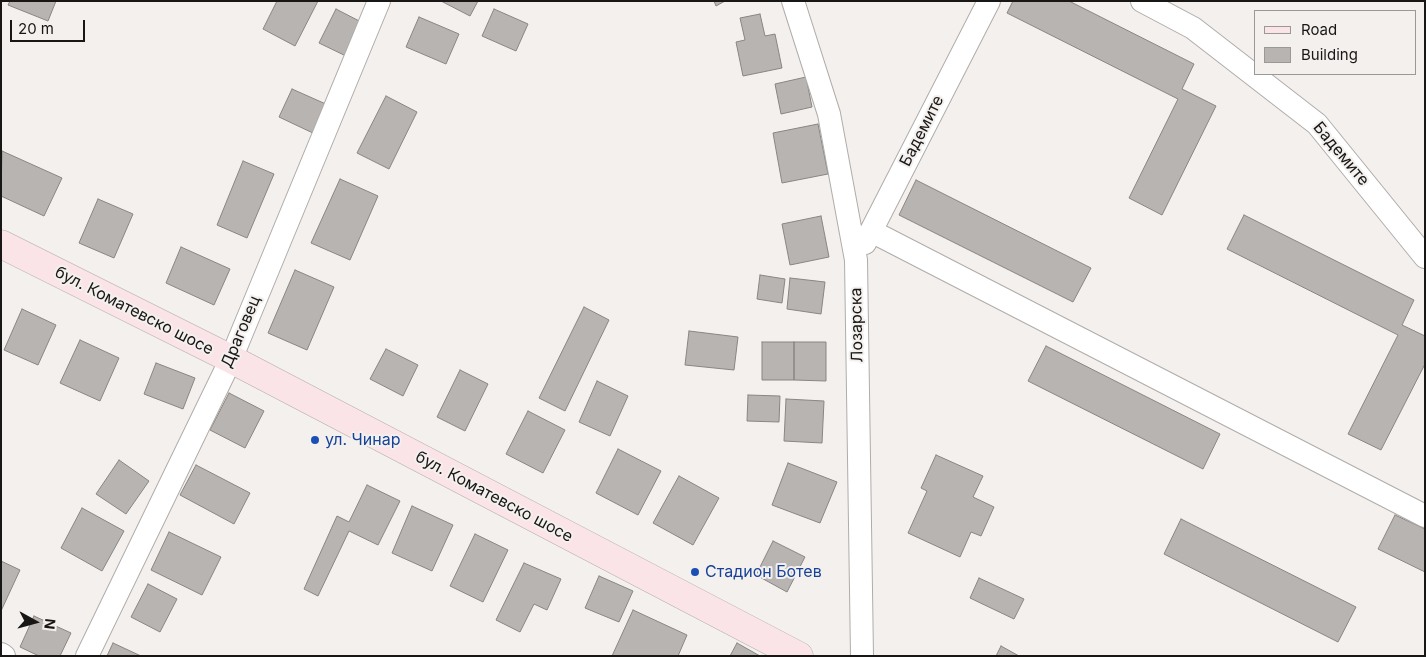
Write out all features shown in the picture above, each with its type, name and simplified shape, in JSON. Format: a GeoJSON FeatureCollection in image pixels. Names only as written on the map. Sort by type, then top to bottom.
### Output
{"type":"FeatureCollection","features":[{"type":"Feature","properties":{"kind":"main road","name":"бул. Коматевско шосе"},"geometry":{"type":"LineString","coordinates":[[1,244],[231,359],[799,656]]}},
{"type":"Feature","properties":{"kind":"street","name":"Драговец"},"geometry":{"type":"LineString","coordinates":[[87,656],[231,359],[379,1]]}},
{"type":"Feature","properties":{"kind":"street","name":"Лозарска"},"geometry":{"type":"LineString","coordinates":[[793,1],[829,114],[856,260],[862,656]]}},
{"type":"Feature","properties":{"kind":"street","name":"Бадемите"},"geometry":{"type":"LineString","coordinates":[[856,260],[989,1]]}},
{"type":"Feature","properties":{"kind":"street","name":"Бадемите"},"geometry":{"type":"LineString","coordinates":[[1142,1],[1194,28],[1254,75]]}},
{"type":"Feature","properties":{"kind":"street","name":"Бадемите"},"geometry":{"type":"LineString","coordinates":[[1254,75],[1317,124],[1425,257]]}},
{"type":"Feature","properties":{"kind":"street"},"geometry":{"type":"LineString","coordinates":[[871,231],[1425,516]]}},
{"type":"Feature","properties":{"kind":"building"},"geometry":{"type":"Polygon","coordinates":[[[10,1],[56,1],[48,21],[8,5],[10,1]]]}},
{"type":"Feature","properties":{"kind":"building"},"geometry":{"type":"Polygon","coordinates":[[[277,1],[318,1],[295,46],[263,29],[277,1]]]}},
{"type":"Feature","properties":{"kind":"building"},"geometry":{"type":"Polygon","coordinates":[[[441,1],[478,1],[470,16],[441,1]]]}},
{"type":"Feature","properties":{"kind":"building"},"geometry":{"type":"Polygon","coordinates":[[[714,1],[725,1],[716,6],[714,1]]]}},
{"type":"Feature","properties":{"kind":"building"},"geometry":{"type":"Polygon","coordinates":[[[1013,1],[1069,1],[1194,64],[1182,89],[1216,106],[1162,215],[1129,198],[1178,99],[1007,13],[1013,1]]]}},
{"type":"Feature","properties":{"kind":"building"},"geometry":{"type":"Polygon","coordinates":[[[336,9],[365,24],[348,57],[319,43],[336,9]]]}},
{"type":"Feature","properties":{"kind":"building"},"geometry":{"type":"Polygon","coordinates":[[[494,9],[528,24],[516,51],[482,36],[494,9]]]}},
{"type":"Feature","properties":{"kind":"building"},"geometry":{"type":"Polygon","coordinates":[[[760,14],[765,36],[775,34],[782,68],[743,76],[736,42],[745,40],[740,18],[760,14]]]}},
{"type":"Feature","properties":{"kind":"building"},"geometry":{"type":"Polygon","coordinates":[[[419,17],[459,34],[446,64],[406,47],[419,17]]]}},
{"type":"Feature","properties":{"kind":"building"},"geometry":{"type":"Polygon","coordinates":[[[806,77],[812,107],[781,114],[775,84],[806,77]]]}},
{"type":"Feature","properties":{"kind":"building"},"geometry":{"type":"Polygon","coordinates":[[[292,89],[328,105],[315,134],[279,117],[292,89]]]}},
{"type":"Feature","properties":{"kind":"building"},"geometry":{"type":"Polygon","coordinates":[[[386,96],[417,112],[389,169],[357,153],[386,96]]]}},
{"type":"Feature","properties":{"kind":"building"},"geometry":{"type":"Polygon","coordinates":[[[818,124],[828,174],[782,183],[773,133],[818,124]]]}},
{"type":"Feature","properties":{"kind":"building"},"geometry":{"type":"Polygon","coordinates":[[[2,151],[62,178],[44,216],[1,196],[2,151]]]}},
{"type":"Feature","properties":{"kind":"building"},"geometry":{"type":"Polygon","coordinates":[[[243,161],[274,174],[247,238],[217,225],[243,161]]]}},
{"type":"Feature","properties":{"kind":"building"},"geometry":{"type":"Polygon","coordinates":[[[340,179],[378,196],[350,260],[311,243],[340,179]]]}},
{"type":"Feature","properties":{"kind":"building"},"geometry":{"type":"Polygon","coordinates":[[[916,180],[1091,268],[1073,302],[899,215],[916,180]]]}},
{"type":"Feature","properties":{"kind":"building"},"geometry":{"type":"Polygon","coordinates":[[[98,199],[133,214],[114,258],[79,243],[98,199]]]}},
{"type":"Feature","properties":{"kind":"building"},"geometry":{"type":"Polygon","coordinates":[[[1244,215],[1414,300],[1402,325],[1425,336],[1425,364],[1381,450],[1348,434],[1398,335],[1227,249],[1244,215]]]}},
{"type":"Feature","properties":{"kind":"building"},"geometry":{"type":"Polygon","coordinates":[[[821,216],[829,257],[790,265],[782,224],[821,216]]]}},
{"type":"Feature","properties":{"kind":"building"},"geometry":{"type":"Polygon","coordinates":[[[181,247],[230,269],[214,305],[166,283],[181,247]]]}},
{"type":"Feature","properties":{"kind":"building"},"geometry":{"type":"Polygon","coordinates":[[[295,270],[334,287],[307,350],[268,333],[295,270]]]}},
{"type":"Feature","properties":{"kind":"building"},"geometry":{"type":"Polygon","coordinates":[[[760,275],[785,279],[782,303],[757,299],[760,275]]]}},
{"type":"Feature","properties":{"kind":"building"},"geometry":{"type":"Polygon","coordinates":[[[790,278],[825,282],[821,314],[787,309],[790,278]]]}},
{"type":"Feature","properties":{"kind":"building"},"geometry":{"type":"Polygon","coordinates":[[[584,307],[609,320],[565,411],[539,398],[584,307]]]}},
{"type":"Feature","properties":{"kind":"building"},"geometry":{"type":"Polygon","coordinates":[[[22,309],[56,325],[38,365],[4,350],[22,309]]]}},
{"type":"Feature","properties":{"kind":"building"},"geometry":{"type":"Polygon","coordinates":[[[689,331],[738,337],[734,370],[685,365],[689,331]]]}},
{"type":"Feature","properties":{"kind":"building"},"geometry":{"type":"Polygon","coordinates":[[[80,340],[119,358],[100,401],[60,383],[80,340]]]}},
{"type":"Feature","properties":{"kind":"building"},"geometry":{"type":"Polygon","coordinates":[[[762,342],[794,342],[794,380],[762,380],[762,342]]]}},
{"type":"Feature","properties":{"kind":"building"},"geometry":{"type":"Polygon","coordinates":[[[794,342],[826,342],[826,381],[794,380],[794,342]]]}},
{"type":"Feature","properties":{"kind":"building"},"geometry":{"type":"Polygon","coordinates":[[[1046,346],[1220,434],[1203,469],[1028,381],[1046,346]]]}},
{"type":"Feature","properties":{"kind":"building"},"geometry":{"type":"Polygon","coordinates":[[[386,349],[418,365],[403,396],[370,379],[386,349]]]}},
{"type":"Feature","properties":{"kind":"building"},"geometry":{"type":"Polygon","coordinates":[[[156,363],[195,378],[183,409],[144,394],[156,363]]]}},
{"type":"Feature","properties":{"kind":"building"},"geometry":{"type":"Polygon","coordinates":[[[460,370],[488,384],[465,431],[437,417],[460,370]]]}},
{"type":"Feature","properties":{"kind":"building"},"geometry":{"type":"Polygon","coordinates":[[[597,381],[628,396],[610,436],[579,422],[597,381]]]}},
{"type":"Feature","properties":{"kind":"building"},"geometry":{"type":"Polygon","coordinates":[[[229,393],[264,411],[245,448],[210,430],[229,393]]]}},
{"type":"Feature","properties":{"kind":"building"},"geometry":{"type":"Polygon","coordinates":[[[748,395],[780,396],[779,422],[747,421],[748,395]]]}},
{"type":"Feature","properties":{"kind":"building"},"geometry":{"type":"Polygon","coordinates":[[[786,399],[824,401],[822,443],[784,441],[786,399]]]}},
{"type":"Feature","properties":{"kind":"building"},"geometry":{"type":"Polygon","coordinates":[[[528,411],[565,430],[543,473],[506,454],[528,411]]]}},
{"type":"Feature","properties":{"kind":"building"},"geometry":{"type":"Polygon","coordinates":[[[618,449],[661,471],[638,515],[596,493],[618,449]]]}},
{"type":"Feature","properties":{"kind":"building"},"geometry":{"type":"Polygon","coordinates":[[[936,455],[983,476],[973,497],[994,507],[981,536],[971,532],[960,557],[908,533],[927,491],[921,488],[936,455]]]}},
{"type":"Feature","properties":{"kind":"building"},"geometry":{"type":"Polygon","coordinates":[[[119,460],[149,481],[126,514],[96,494],[119,460]]]}},
{"type":"Feature","properties":{"kind":"building"},"geometry":{"type":"Polygon","coordinates":[[[788,463],[837,482],[820,523],[772,505],[788,463]]]}},
{"type":"Feature","properties":{"kind":"building"},"geometry":{"type":"Polygon","coordinates":[[[196,465],[250,493],[234,524],[180,495],[196,465]]]}},
{"type":"Feature","properties":{"kind":"building"},"geometry":{"type":"Polygon","coordinates":[[[679,476],[719,498],[693,545],[653,523],[679,476]]]}},
{"type":"Feature","properties":{"kind":"building"},"geometry":{"type":"Polygon","coordinates":[[[367,485],[400,501],[378,545],[349,531],[318,596],[304,589],[337,516],[349,522],[367,485]]]}},
{"type":"Feature","properties":{"kind":"building"},"geometry":{"type":"Polygon","coordinates":[[[412,506],[453,525],[432,571],[392,553],[412,506]]]}},
{"type":"Feature","properties":{"kind":"building"},"geometry":{"type":"Polygon","coordinates":[[[82,508],[124,531],[102,571],[61,548],[82,508]]]}},
{"type":"Feature","properties":{"kind":"building"},"geometry":{"type":"Polygon","coordinates":[[[1395,515],[1425,529],[1425,572],[1378,549],[1395,515]]]}},
{"type":"Feature","properties":{"kind":"building"},"geometry":{"type":"Polygon","coordinates":[[[1181,519],[1356,607],[1338,642],[1164,554],[1181,519]]]}},
{"type":"Feature","properties":{"kind":"building"},"geometry":{"type":"Polygon","coordinates":[[[169,532],[221,557],[202,595],[151,570],[169,532]]]}},
{"type":"Feature","properties":{"kind":"building"},"geometry":{"type":"Polygon","coordinates":[[[475,534],[508,550],[483,602],[450,586],[475,534]]]}},
{"type":"Feature","properties":{"kind":"building"},"geometry":{"type":"Polygon","coordinates":[[[773,541],[805,557],[787,592],[756,575],[773,541]]]}},
{"type":"Feature","properties":{"kind":"building"},"geometry":{"type":"Polygon","coordinates":[[[1,561],[20,570],[1,611],[1,561]]]}},
{"type":"Feature","properties":{"kind":"building"},"geometry":{"type":"Polygon","coordinates":[[[524,563],[561,579],[547,610],[534,604],[520,632],[496,620],[524,563]]]}},
{"type":"Feature","properties":{"kind":"building"},"geometry":{"type":"Polygon","coordinates":[[[599,576],[633,591],[619,622],[585,608],[599,576]]]}},
{"type":"Feature","properties":{"kind":"building"},"geometry":{"type":"Polygon","coordinates":[[[979,578],[1024,599],[1014,619],[970,598],[979,578]]]}},
{"type":"Feature","properties":{"kind":"building"},"geometry":{"type":"Polygon","coordinates":[[[148,584],[177,599],[160,632],[131,617],[148,584]]]}},
{"type":"Feature","properties":{"kind":"building"},"geometry":{"type":"Polygon","coordinates":[[[633,610],[687,635],[678,656],[612,656],[633,610]]]}},
{"type":"Feature","properties":{"kind":"building"},"geometry":{"type":"Polygon","coordinates":[[[34,616],[71,633],[60,656],[39,656],[20,647],[34,616]]]}},
{"type":"Feature","properties":{"kind":"building"},"geometry":{"type":"Polygon","coordinates":[[[113,643],[141,656],[107,656],[113,643]]]}},
{"type":"Feature","properties":{"kind":"building"},"geometry":{"type":"Polygon","coordinates":[[[737,643],[760,656],[730,656],[737,643]]]}},
{"type":"Feature","properties":{"kind":"building"},"geometry":{"type":"Polygon","coordinates":[[[1001,646],[1019,656],[996,656],[1001,646]]]}},
{"type":"Feature","properties":{"kind":"place","name":"ул. Чинар"},"geometry":{"type":"Point","coordinates":[315,440]}},
{"type":"Feature","properties":{"kind":"place","name":"Стадион Ботев"},"geometry":{"type":"Point","coordinates":[695,572]}}]}
